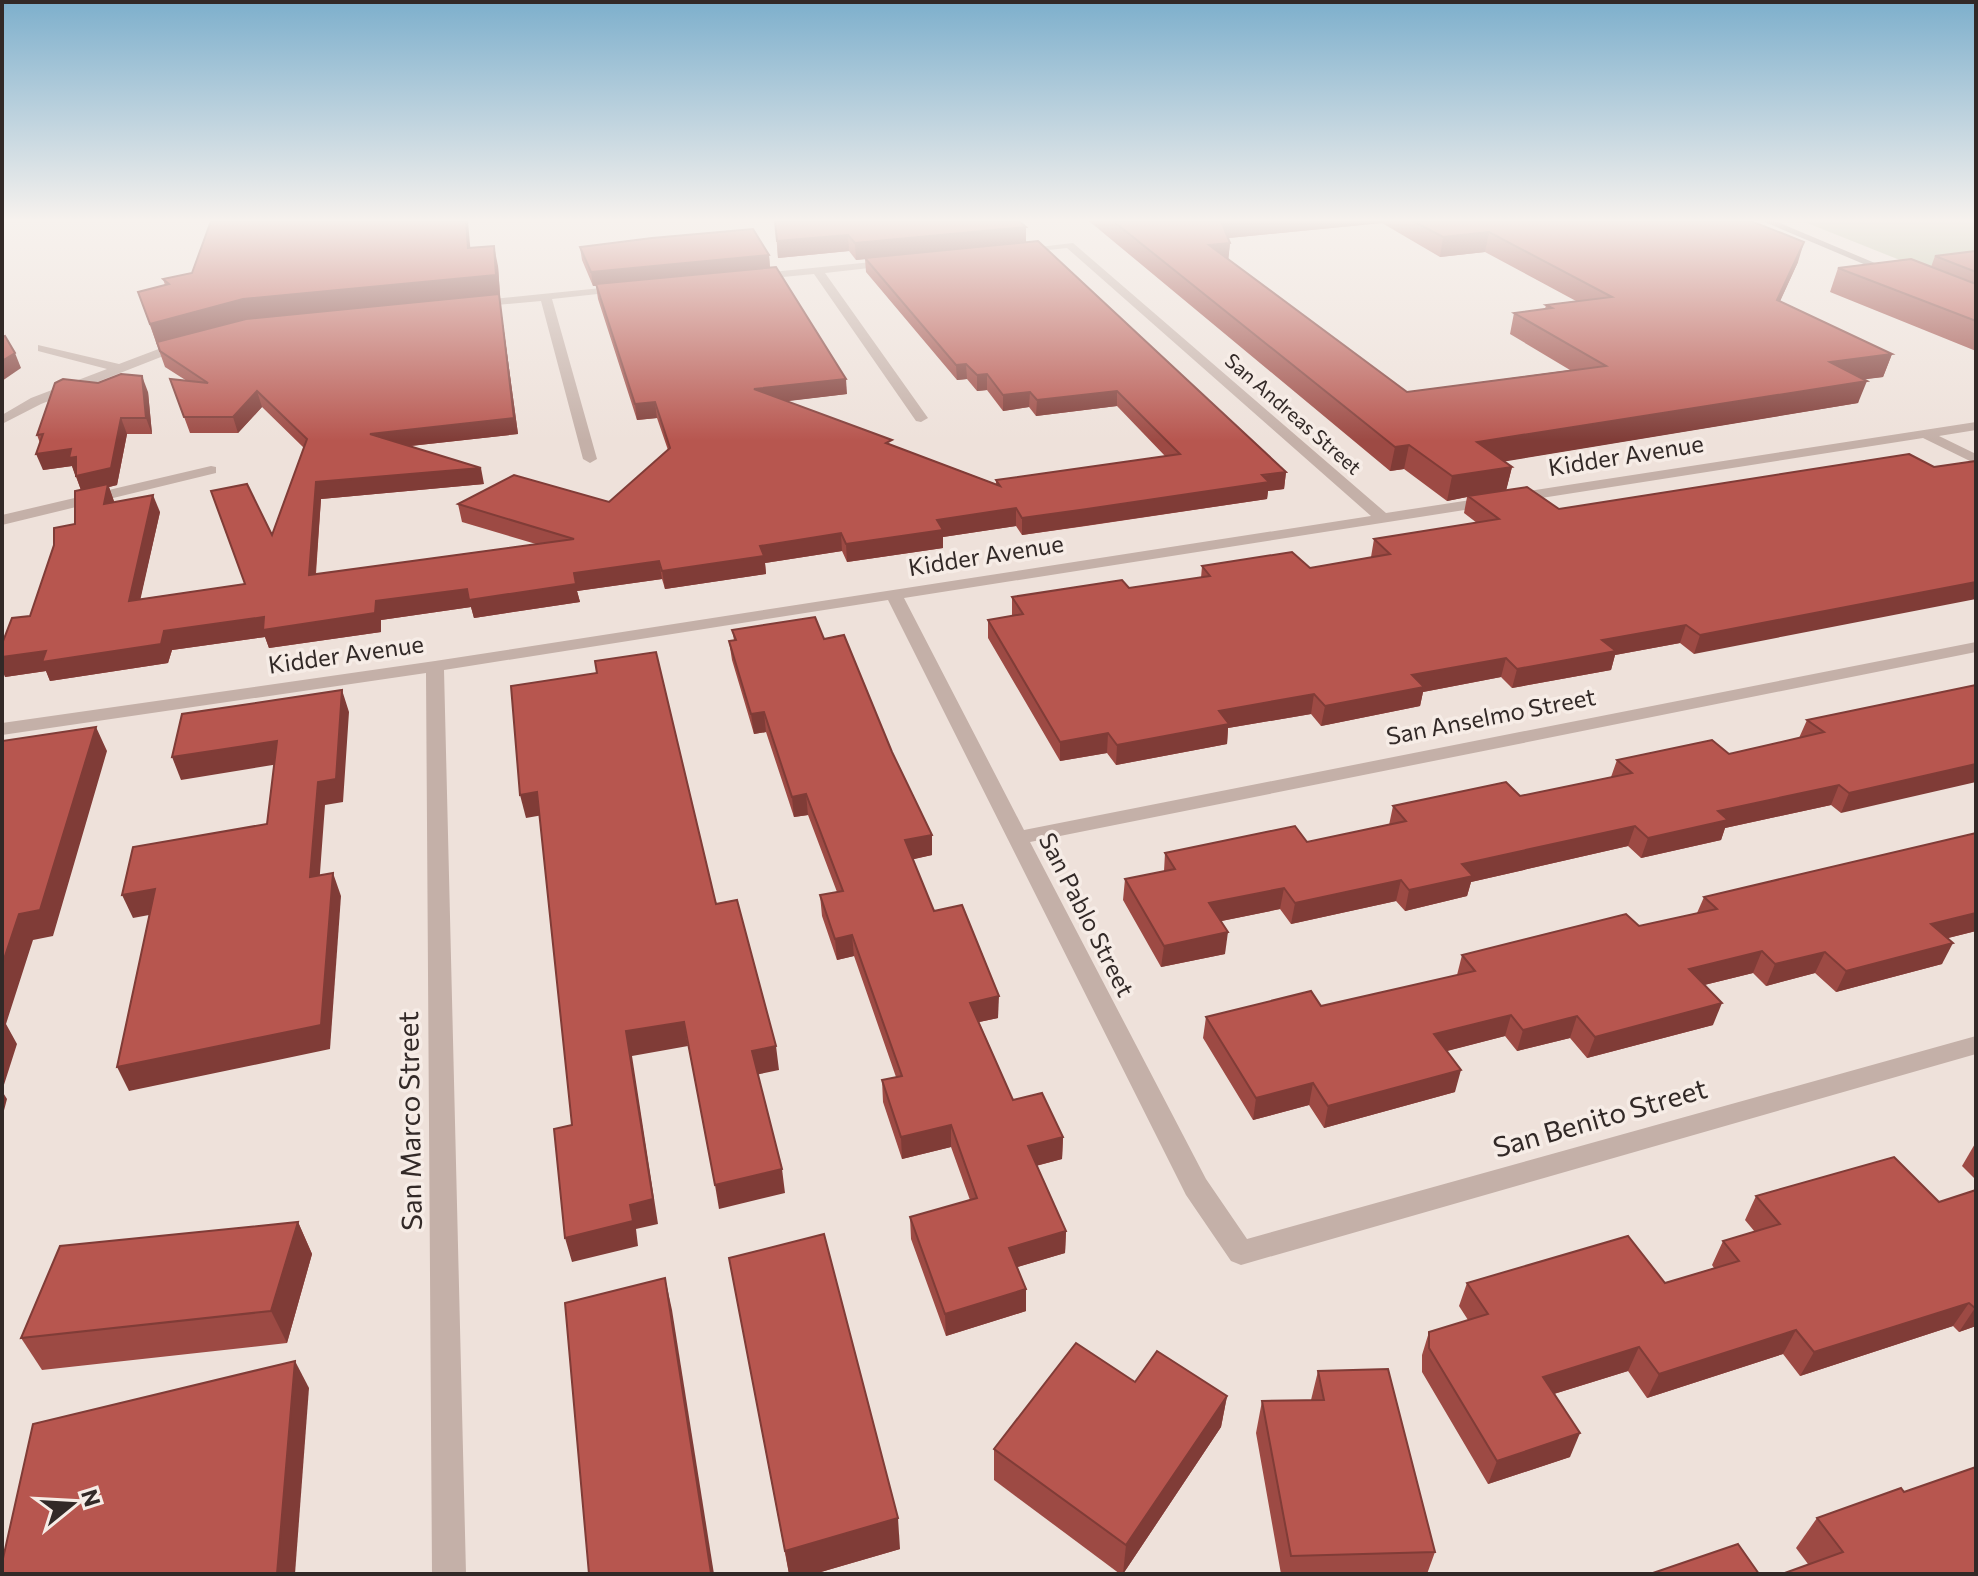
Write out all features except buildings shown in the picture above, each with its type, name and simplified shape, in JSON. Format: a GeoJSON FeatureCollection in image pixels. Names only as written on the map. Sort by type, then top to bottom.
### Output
{"type":"FeatureCollection","features":[{"type":"Feature","properties":{"kind":"street"},"geometry":{"type":"LineString","coordinates":[[468,305],[570,295]]}},
{"type":"Feature","properties":{"kind":"street"},"geometry":{"type":"LineString","coordinates":[[834,295],[921,418]]}},
{"type":"Feature","properties":{"kind":"street","name":"San Andreas Street"},"geometry":{"type":"LineString","coordinates":[[1126,295],[1381,517]]}},
{"type":"Feature","properties":{"kind":"street"},"geometry":{"type":"LineString","coordinates":[[546,297],[590,459]]}},
{"type":"Feature","properties":{"kind":"street"},"geometry":{"type":"LineString","coordinates":[[2,420],[36,401],[202,338]]}},
{"type":"Feature","properties":{"kind":"street"},"geometry":{"type":"LineString","coordinates":[[42,348],[118,368]]}},
{"type":"Feature","properties":{"kind":"street","name":"Kidder Avenue"},"geometry":{"type":"LineString","coordinates":[[2,729],[435,666],[1976,426]]}},
{"type":"Feature","properties":{"kind":"street"},"geometry":{"type":"LineString","coordinates":[[1925,434],[1976,460]]}},
{"type":"Feature","properties":{"kind":"street"},"geometry":{"type":"LineString","coordinates":[[2,520],[211,470]]}},
{"type":"Feature","properties":{"kind":"street","name":"San Pablo Street"},"geometry":{"type":"LineString","coordinates":[[894,595],[1196,1187],[1241,1253]]}},
{"type":"Feature","properties":{"kind":"street","name":"San Anselmo Street"},"geometry":{"type":"LineString","coordinates":[[1017,838],[1976,647]]}},
{"type":"Feature","properties":{"kind":"street","name":"San Marco Street"},"geometry":{"type":"LineString","coordinates":[[435,666],[449,1574]]}},
{"type":"Feature","properties":{"kind":"street","name":"San Benito Street"},"geometry":{"type":"LineString","coordinates":[[1241,1253],[1976,1045]]}}]}
